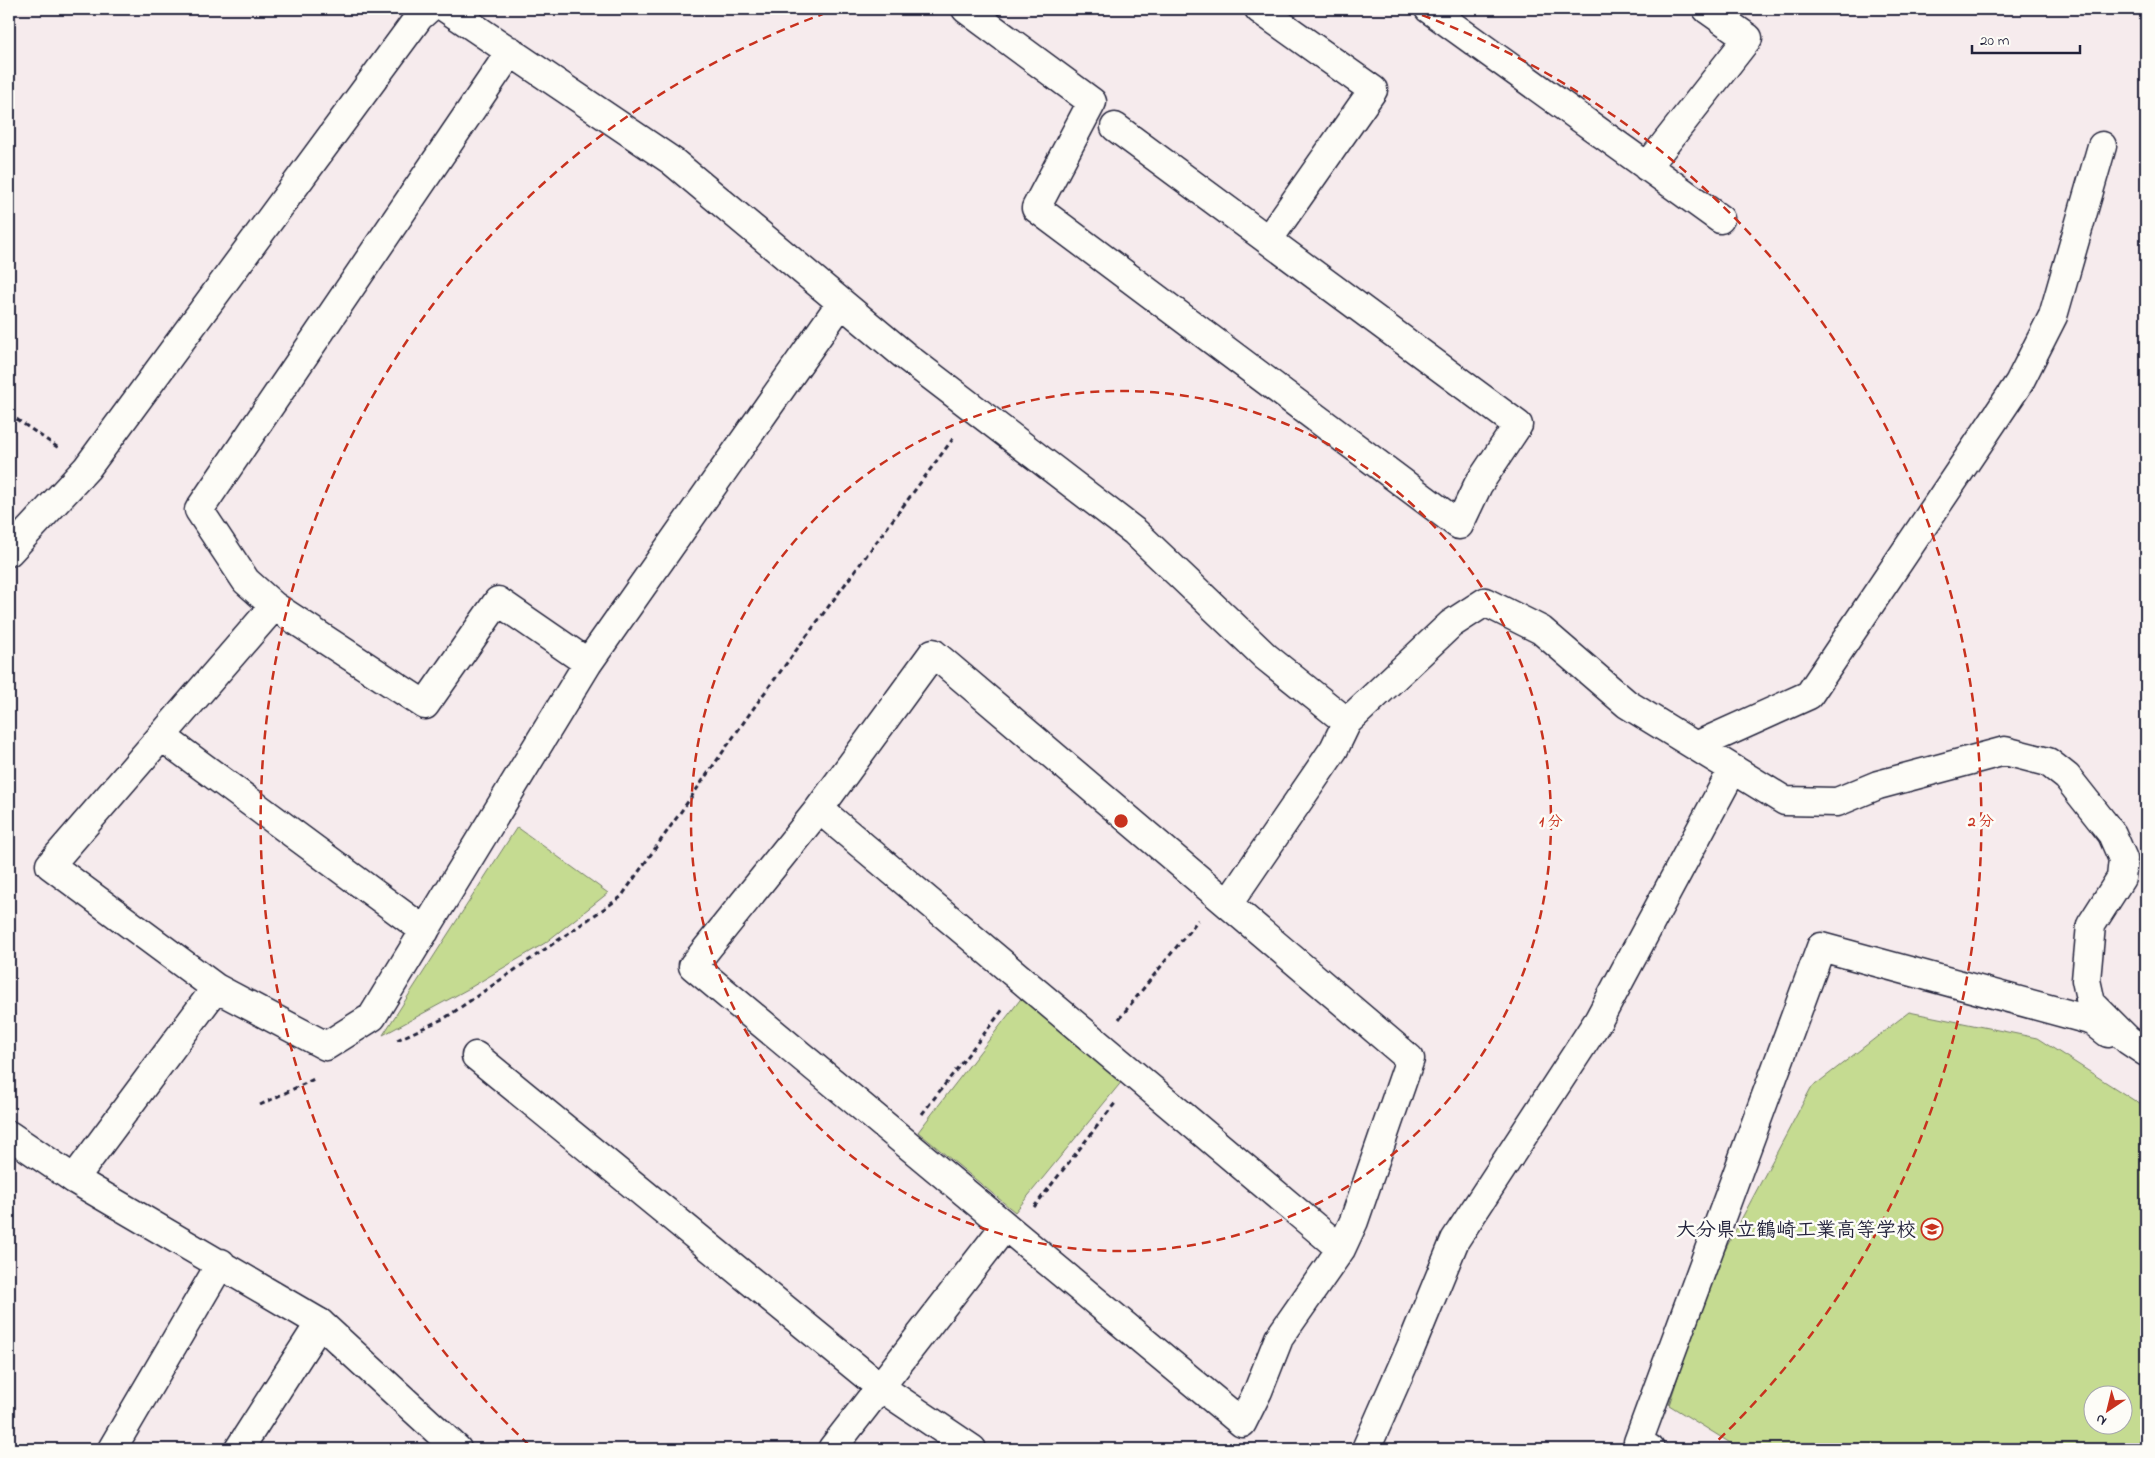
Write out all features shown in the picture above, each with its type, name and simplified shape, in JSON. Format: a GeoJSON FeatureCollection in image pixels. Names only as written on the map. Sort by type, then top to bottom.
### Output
{"type":"FeatureCollection","features":[{"type":"Feature","properties":{"kind":"street"},"geometry":{"type":"LineString","coordinates":[[447,9],[672,161],[904,356],[1135,532],[1266,657],[1347,722]]}},
{"type":"Feature","properties":{"kind":"street"},"geometry":{"type":"LineString","coordinates":[[966,9],[1092,102],[1036,208],[1459,525],[1478,486],[1518,425],[1115,127]]}},
{"type":"Feature","properties":{"kind":"street"},"geometry":{"type":"LineString","coordinates":[[1259,9],[1373,90],[1268,240]]}},
{"type":"Feature","properties":{"kind":"street"},"geometry":{"type":"LineString","coordinates":[[1429,9],[1720,219]]}},
{"type":"Feature","properties":{"kind":"street"},"geometry":{"type":"LineString","coordinates":[[1647,166],[1748,38],[1708,9]]}},
{"type":"Feature","properties":{"kind":"street"},"geometry":{"type":"LineString","coordinates":[[9,552],[87,468],[418,12]]}},
{"type":"Feature","properties":{"kind":"street"},"geometry":{"type":"LineString","coordinates":[[510,52],[199,510],[246,581],[274,606],[425,705],[498,601],[588,663]]}},
{"type":"Feature","properties":{"kind":"street"},"geometry":{"type":"LineString","coordinates":[[1696,746],[1809,695],[2019,383],[2053,316],[2102,146]]}},
{"type":"Feature","properties":{"kind":"street"},"geometry":{"type":"LineString","coordinates":[[274,606],[50,864],[216,988],[326,1046],[372,1017],[588,663],[841,303]]}},
{"type":"Feature","properties":{"kind":"street"},"geometry":{"type":"LineString","coordinates":[[1228,904],[1334,749],[1347,722],[1451,624],[1485,602],[1540,630],[1627,704],[1785,801],[1837,802],[1878,785],[2005,751],[2048,762],[2067,777],[2112,834],[2123,859],[2121,878],[2091,925],[2086,980],[2090,1003],[2128,1040],[2146,1052]]}},
{"type":"Feature","properties":{"kind":"street"},"geometry":{"type":"LineString","coordinates":[[934,653],[1228,904],[1410,1059],[1354,1221],[1341,1249],[1279,1338],[1258,1391],[1242,1423],[693,966],[819,809],[934,653]]}},
{"type":"Feature","properties":{"kind":"street"},"geometry":{"type":"LineString","coordinates":[[161,736],[425,931]]}},
{"type":"Feature","properties":{"kind":"street"},"geometry":{"type":"LineString","coordinates":[[1366,1449],[1411,1347],[1454,1240],[1598,1021],[1733,769]]}},
{"type":"Feature","properties":{"kind":"street"},"geometry":{"type":"LineString","coordinates":[[819,809],[1341,1249]]}},
{"type":"Feature","properties":{"kind":"street"},"geometry":{"type":"LineString","coordinates":[[1650,1449],[1638,1442],[1821,947],[2093,1021],[2146,1063]]}},
{"type":"Feature","properties":{"kind":"street"},"geometry":{"type":"LineString","coordinates":[[74,1179],[216,988]]}},
{"type":"Feature","properties":{"kind":"street"},"geometry":{"type":"LineString","coordinates":[[476,1056],[880,1387],[972,1449]]}},
{"type":"Feature","properties":{"kind":"street"},"geometry":{"type":"LineString","coordinates":[[9,1136],[74,1179],[221,1263],[320,1323],[457,1449]]}},
{"type":"Feature","properties":{"kind":"street"},"geometry":{"type":"LineString","coordinates":[[832,1449],[880,1387],[1009,1230]]}},
{"type":"Feature","properties":{"kind":"street"},"geometry":{"type":"LineString","coordinates":[[112,1449],[221,1263]]}},
{"type":"Feature","properties":{"kind":"street"},"geometry":{"type":"LineString","coordinates":[[239,1449],[320,1323]]}},
{"type":"Feature","properties":{"kind":"path"},"geometry":{"type":"LineString","coordinates":[[392,1042],[445,1018],[621,898],[760,699],[975,410]]}},
{"type":"Feature","properties":{"kind":"path"},"geometry":{"type":"LineString","coordinates":[[9,414],[87,468]]}},
{"type":"Feature","properties":{"kind":"path"},"geometry":{"type":"LineString","coordinates":[[1098,1045],[1208,908],[1228,904]]}},
{"type":"Feature","properties":{"kind":"path"},"geometry":{"type":"LineString","coordinates":[[902,1140],[1024,983]]}},
{"type":"Feature","properties":{"kind":"path"},"geometry":{"type":"LineString","coordinates":[[260,1104],[322,1076]]}},
{"type":"Feature","properties":{"kind":"path"},"geometry":{"type":"LineString","coordinates":[[1009,1230],[1136,1077]]}},
{"type":"Feature","properties":{"kind":"shaded area"},"geometry":{"type":"Polygon","coordinates":[[[2146,1013],[2146,1041],[2134,1032],[2146,1013]]]}},
{"type":"Feature","properties":{"kind":"green space"},"geometry":{"type":"Polygon","coordinates":[[[517,827],[608,893],[545,943],[468,989],[383,1035],[517,827]]]}},
{"type":"Feature","properties":{"kind":"green space"},"geometry":{"type":"Polygon","coordinates":[[[1023,996],[1123,1080],[1015,1212],[918,1132],[1023,996]]]}},
{"type":"Feature","properties":{"kind":"green space","name":"大分県立鶴崎工業高等学校"},"geometry":{"type":"Polygon","coordinates":[[[1909,1012],[2037,1038],[2146,1108],[2146,1449],[1740,1449],[1669,1405],[1709,1280],[1811,1088],[1909,1012]]]}},
{"type":"Feature","properties":{"kind":"place","name":"大分県立鶴崎工業高等学校"},"geometry":{"type":"Point","coordinates":[1932,1229]}}]}
